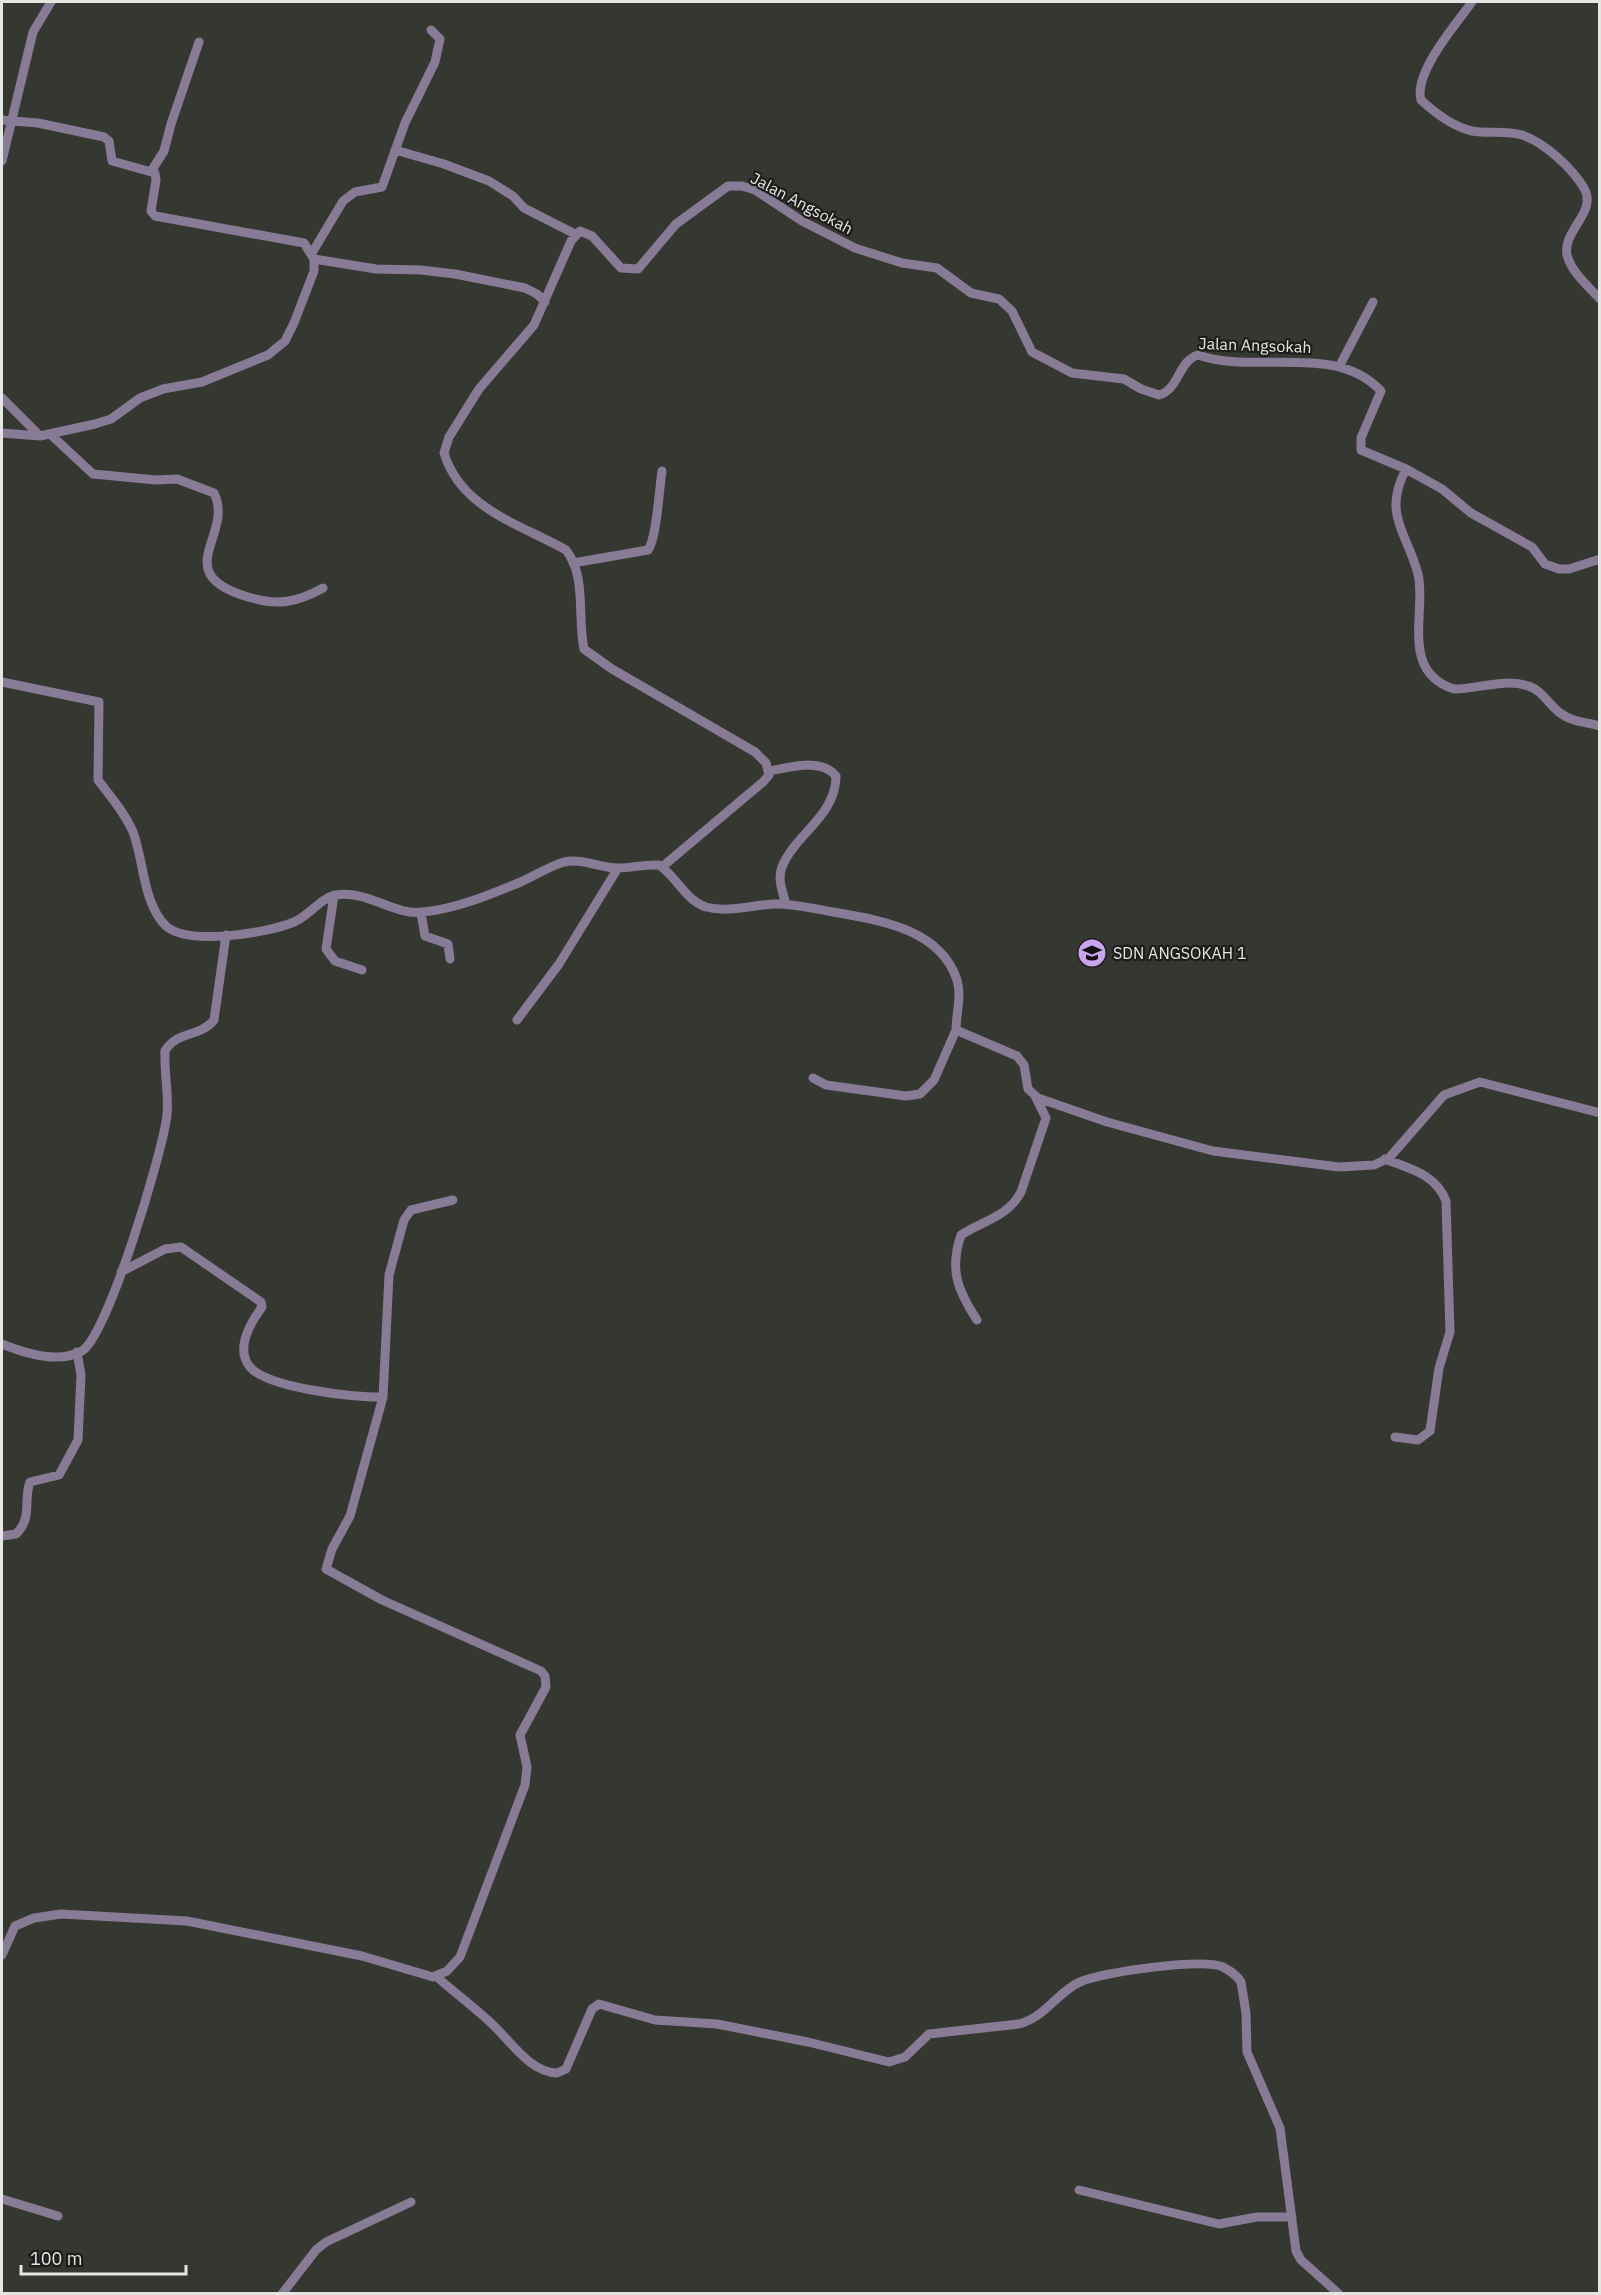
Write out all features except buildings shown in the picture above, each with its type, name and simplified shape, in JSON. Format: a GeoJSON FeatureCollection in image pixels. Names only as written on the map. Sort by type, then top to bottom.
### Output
{"type":"FeatureCollection","features":[{"type":"Feature","properties":{"kind":"street"},"geometry":{"type":"LineString","coordinates":[[2,161],[6,120],[33,32],[51,2]]}},
{"type":"Feature","properties":{"kind":"street"},"geometry":{"type":"LineString","coordinates":[[1473,2],[1425,74],[1419,92],[1421,100],[1443,117],[1471,131],[1523,135],[1542,146],[1572,172],[1585,189],[1587,197],[1583,213],[1568,239],[1567,256],[1581,279],[1599,299]]}},
{"type":"Feature","properties":{"kind":"street"},"geometry":{"type":"LineString","coordinates":[[313,256],[343,201],[355,192],[382,187],[395,150],[435,62],[440,39],[431,30]]}},
{"type":"Feature","properties":{"kind":"street"},"geometry":{"type":"LineString","coordinates":[[152,170],[164,151],[171,124],[200,42]]}},
{"type":"Feature","properties":{"kind":"street"},"geometry":{"type":"LineString","coordinates":[[6,120],[38,123],[103,136],[109,141],[112,161],[152,170]]}},
{"type":"Feature","properties":{"kind":"street"},"geometry":{"type":"LineString","coordinates":[[395,150],[444,164],[489,182],[507,192],[524,208],[576,234],[526,337],[479,389],[449,437],[444,453],[463,490],[494,513],[566,550],[578,579],[584,649],[612,669],[755,752],[766,763],[769,771],[764,782],[662,867]]}},
{"type":"Feature","properties":{"kind":"street"},"geometry":{"type":"LineString","coordinates":[[2,433],[45,435],[111,419],[140,398],[163,389],[202,382],[278,349],[294,323],[314,271],[313,256],[304,243],[155,216],[151,211],[156,180],[152,170]]}},
{"type":"Feature","properties":{"kind":"street","name":"Jalan Angsokah"},"geometry":{"type":"LineString","coordinates":[[576,234],[583,230],[588,233],[621,268],[638,269],[676,224],[728,186],[742,186],[754,190],[802,221],[855,248],[902,263],[937,268],[971,293],[999,299],[1012,311],[1032,351],[1072,374],[1124,379],[1141,389],[1159,395],[1168,391],[1189,360],[1198,355],[1214,359],[1271,364],[1329,362],[1340,365],[1381,391],[1359,448],[1406,469],[1442,489],[1487,523],[1532,547],[1545,564],[1558,569],[1569,569],[1599,559]]}},
{"type":"Feature","properties":{"kind":"street"},"geometry":{"type":"LineString","coordinates":[[313,256],[376,269],[421,270],[455,274],[525,288],[537,294],[544,302]]}},
{"type":"Feature","properties":{"kind":"street"},"geometry":{"type":"LineString","coordinates":[[1340,365],[1372,302]]}},
{"type":"Feature","properties":{"kind":"street"},"geometry":{"type":"LineString","coordinates":[[2,398],[93,474],[156,480],[177,479],[214,493],[219,506],[207,559],[210,577],[220,588],[253,599],[290,603],[323,588]]}},
{"type":"Feature","properties":{"kind":"street"},"geometry":{"type":"LineString","coordinates":[[1406,469],[1398,484],[1396,515],[1418,574],[1420,589],[1417,631],[1421,652],[1431,674],[1445,686],[1454,688],[1513,683],[1529,686],[1538,690],[1562,714],[1576,721],[1599,726]]}},
{"type":"Feature","properties":{"kind":"street"},"geometry":{"type":"LineString","coordinates":[[573,563],[648,550],[656,533],[656,503],[662,471]]}},
{"type":"Feature","properties":{"kind":"street"},"geometry":{"type":"LineString","coordinates":[[2,682],[99,702],[98,780],[108,791],[130,826],[158,915],[167,927],[180,934],[198,937],[226,935],[288,924],[334,896],[361,896],[406,911],[421,913],[441,910],[503,889],[563,862],[580,861],[618,868],[654,865],[662,867],[678,886],[704,906],[731,909],[786,904],[884,921],[912,933],[940,951],[958,984],[956,1030],[934,1080],[920,1094],[906,1096],[826,1085],[813,1078]]}},
{"type":"Feature","properties":{"kind":"street"},"geometry":{"type":"LineString","coordinates":[[769,771],[819,766],[831,770],[836,776],[830,801],[782,866],[781,885],[786,904]]}},
{"type":"Feature","properties":{"kind":"street"},"geometry":{"type":"LineString","coordinates":[[517,1020],[559,964],[618,868]]}},
{"type":"Feature","properties":{"kind":"street"},"geometry":{"type":"LineString","coordinates":[[334,896],[326,949],[335,961],[362,970]]}},
{"type":"Feature","properties":{"kind":"street"},"geometry":{"type":"LineString","coordinates":[[421,913],[425,936],[448,944],[450,959]]}},
{"type":"Feature","properties":{"kind":"street"},"geometry":{"type":"LineString","coordinates":[[2,1344],[31,1354],[58,1355],[77,1352],[89,1344],[102,1324],[155,1166],[167,1116],[165,1051],[169,1044],[181,1036],[201,1031],[214,1020],[226,935]]}},
{"type":"Feature","properties":{"kind":"street"},"geometry":{"type":"LineString","coordinates":[[956,1030],[1017,1056],[1024,1065],[1028,1089],[1035,1096],[1046,1118],[1016,1201],[999,1216],[961,1235],[954,1266],[957,1284],[978,1320]]}},
{"type":"Feature","properties":{"kind":"street"},"geometry":{"type":"LineString","coordinates":[[1035,1096],[1107,1122],[1213,1152],[1339,1167],[1367,1166],[1385,1159],[1439,1100],[1451,1090],[1473,1083],[1485,1083],[1599,1113]]}},
{"type":"Feature","properties":{"kind":"street"},"geometry":{"type":"LineString","coordinates":[[1385,1159],[1428,1177],[1442,1191],[1446,1201],[1451,1303],[1450,1332],[1439,1368],[1430,1431],[1418,1440],[1395,1437]]}},
{"type":"Feature","properties":{"kind":"street"},"geometry":{"type":"LineString","coordinates":[[437,1977],[460,1957],[525,1785],[527,1767],[520,1735],[547,1682],[541,1671],[382,1600],[326,1569],[332,1549],[350,1516],[383,1397],[389,1275],[405,1215],[411,1210],[453,1200]]}},
{"type":"Feature","properties":{"kind":"street"},"geometry":{"type":"LineString","coordinates":[[121,1272],[165,1249],[181,1247],[261,1302],[262,1307],[246,1336],[246,1361],[250,1368],[278,1381],[326,1393],[356,1398],[383,1397]]}},
{"type":"Feature","properties":{"kind":"street"},"geometry":{"type":"LineString","coordinates":[[2,1536],[16,1534],[24,1524],[29,1509],[30,1482],[59,1475],[75,1449],[81,1393],[77,1352]]}},
{"type":"Feature","properties":{"kind":"street"},"geometry":{"type":"LineString","coordinates":[[2,1955],[15,1926],[34,1918],[61,1914],[187,1921],[362,1956],[437,1977],[492,2024],[523,2057],[535,2065],[557,2073],[566,2069],[592,2009],[599,2004],[655,2020],[717,2024],[808,2042],[889,2062],[905,2057],[929,2034],[1028,2022],[1040,2016],[1083,1981],[1143,1969],[1196,1965],[1221,1967],[1240,1982],[1246,2013],[1247,2052],[1280,2128],[1296,2251],[1301,2260],[1339,2294]]}},
{"type":"Feature","properties":{"kind":"street"},"geometry":{"type":"LineString","coordinates":[[1079,2190],[1219,2224],[1257,2217],[1292,2217]]}},
{"type":"Feature","properties":{"kind":"street"},"geometry":{"type":"LineString","coordinates":[[2,2199],[58,2216]]}},
{"type":"Feature","properties":{"kind":"street"},"geometry":{"type":"LineString","coordinates":[[282,2294],[316,2250],[326,2242],[411,2202]]}},
{"type":"Feature","properties":{"kind":"place","name":"SDN ANGSOKAH 1"},"geometry":{"type":"Point","coordinates":[1092,953]}}]}
